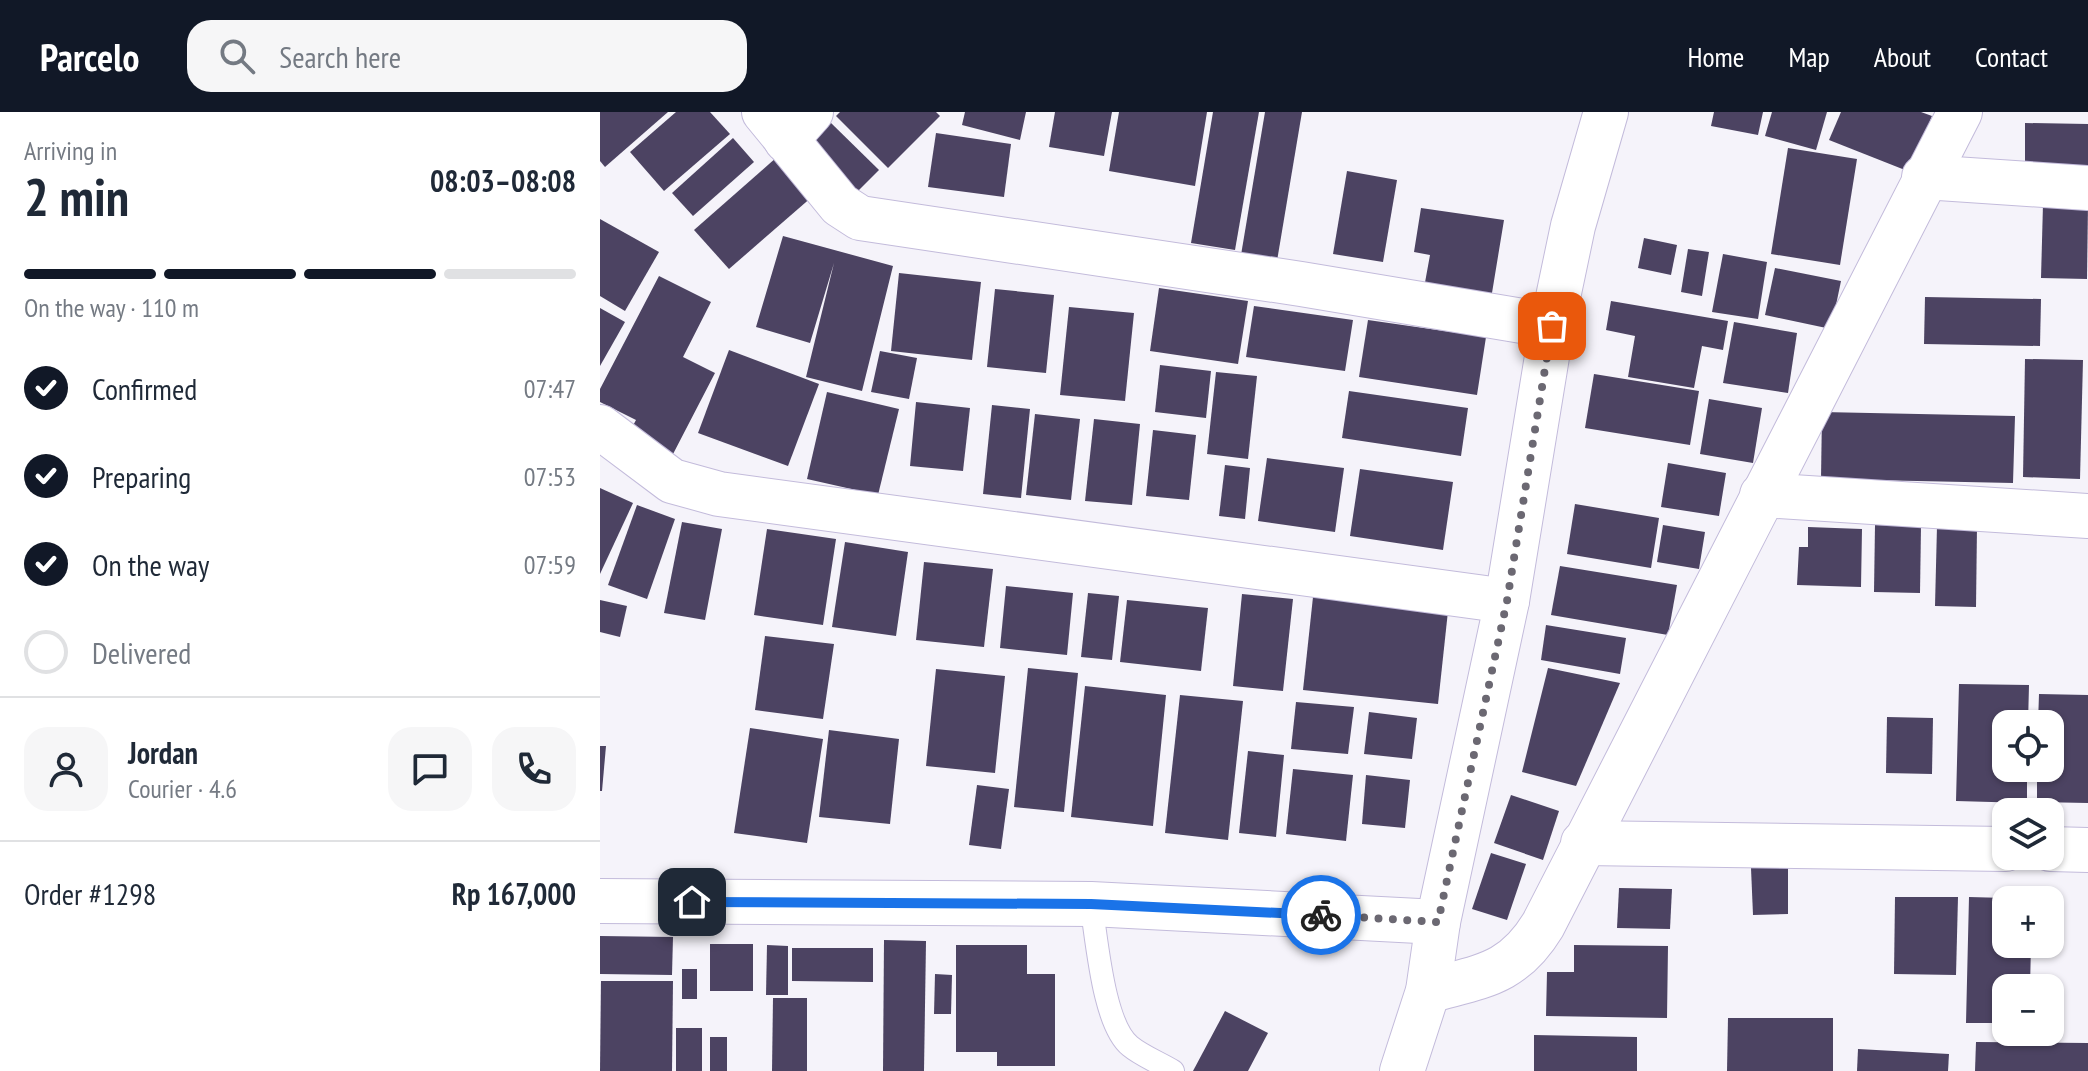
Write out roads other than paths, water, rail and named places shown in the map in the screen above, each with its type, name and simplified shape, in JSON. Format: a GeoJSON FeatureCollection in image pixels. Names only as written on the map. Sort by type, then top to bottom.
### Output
{"type":"FeatureCollection","features":[{"type":"Feature","properties":{"kind":"street"},"geometry":{"type":"LineString","coordinates":[[1402,1071],[1428,991],[1438,922],[1507,601],[1552,326],[1573,226],[1606,112]]}},
{"type":"Feature","properties":{"kind":"street"},"geometry":{"type":"LineString","coordinates":[[1428,991],[1499,971],[1529,948],[1960,112]]}},
{"type":"Feature","properties":{"kind":"street"},"geometry":{"type":"LineString","coordinates":[[787,121],[840,205],[860,218],[1301,284],[1552,326]]}},
{"type":"Feature","properties":{"kind":"street"},"geometry":{"type":"LineString","coordinates":[[1924,177],[2088,188]]}},
{"type":"Feature","properties":{"kind":"street"},"geometry":{"type":"LineString","coordinates":[[600,427],[672,481],[719,494],[1507,601]]}},
{"type":"Feature","properties":{"kind":"street"},"geometry":{"type":"LineString","coordinates":[[1762,495],[2088,516]]}},
{"type":"Feature","properties":{"kind":"street"},"geometry":{"type":"LineString","coordinates":[[1583,843],[1992,849]]}},
{"type":"Feature","properties":{"kind":"street"},"geometry":{"type":"LineString","coordinates":[[2064,849],[2088,850]]}},
{"type":"Feature","properties":{"kind":"street"},"geometry":{"type":"LineString","coordinates":[[600,901],[1091,904],[1438,922]]}},
{"type":"Feature","properties":{"kind":"lane"},"geometry":{"type":"LineString","coordinates":[[1091,904],[1107,1002],[1117,1028],[1129,1046],[1173,1071]]}}]}
